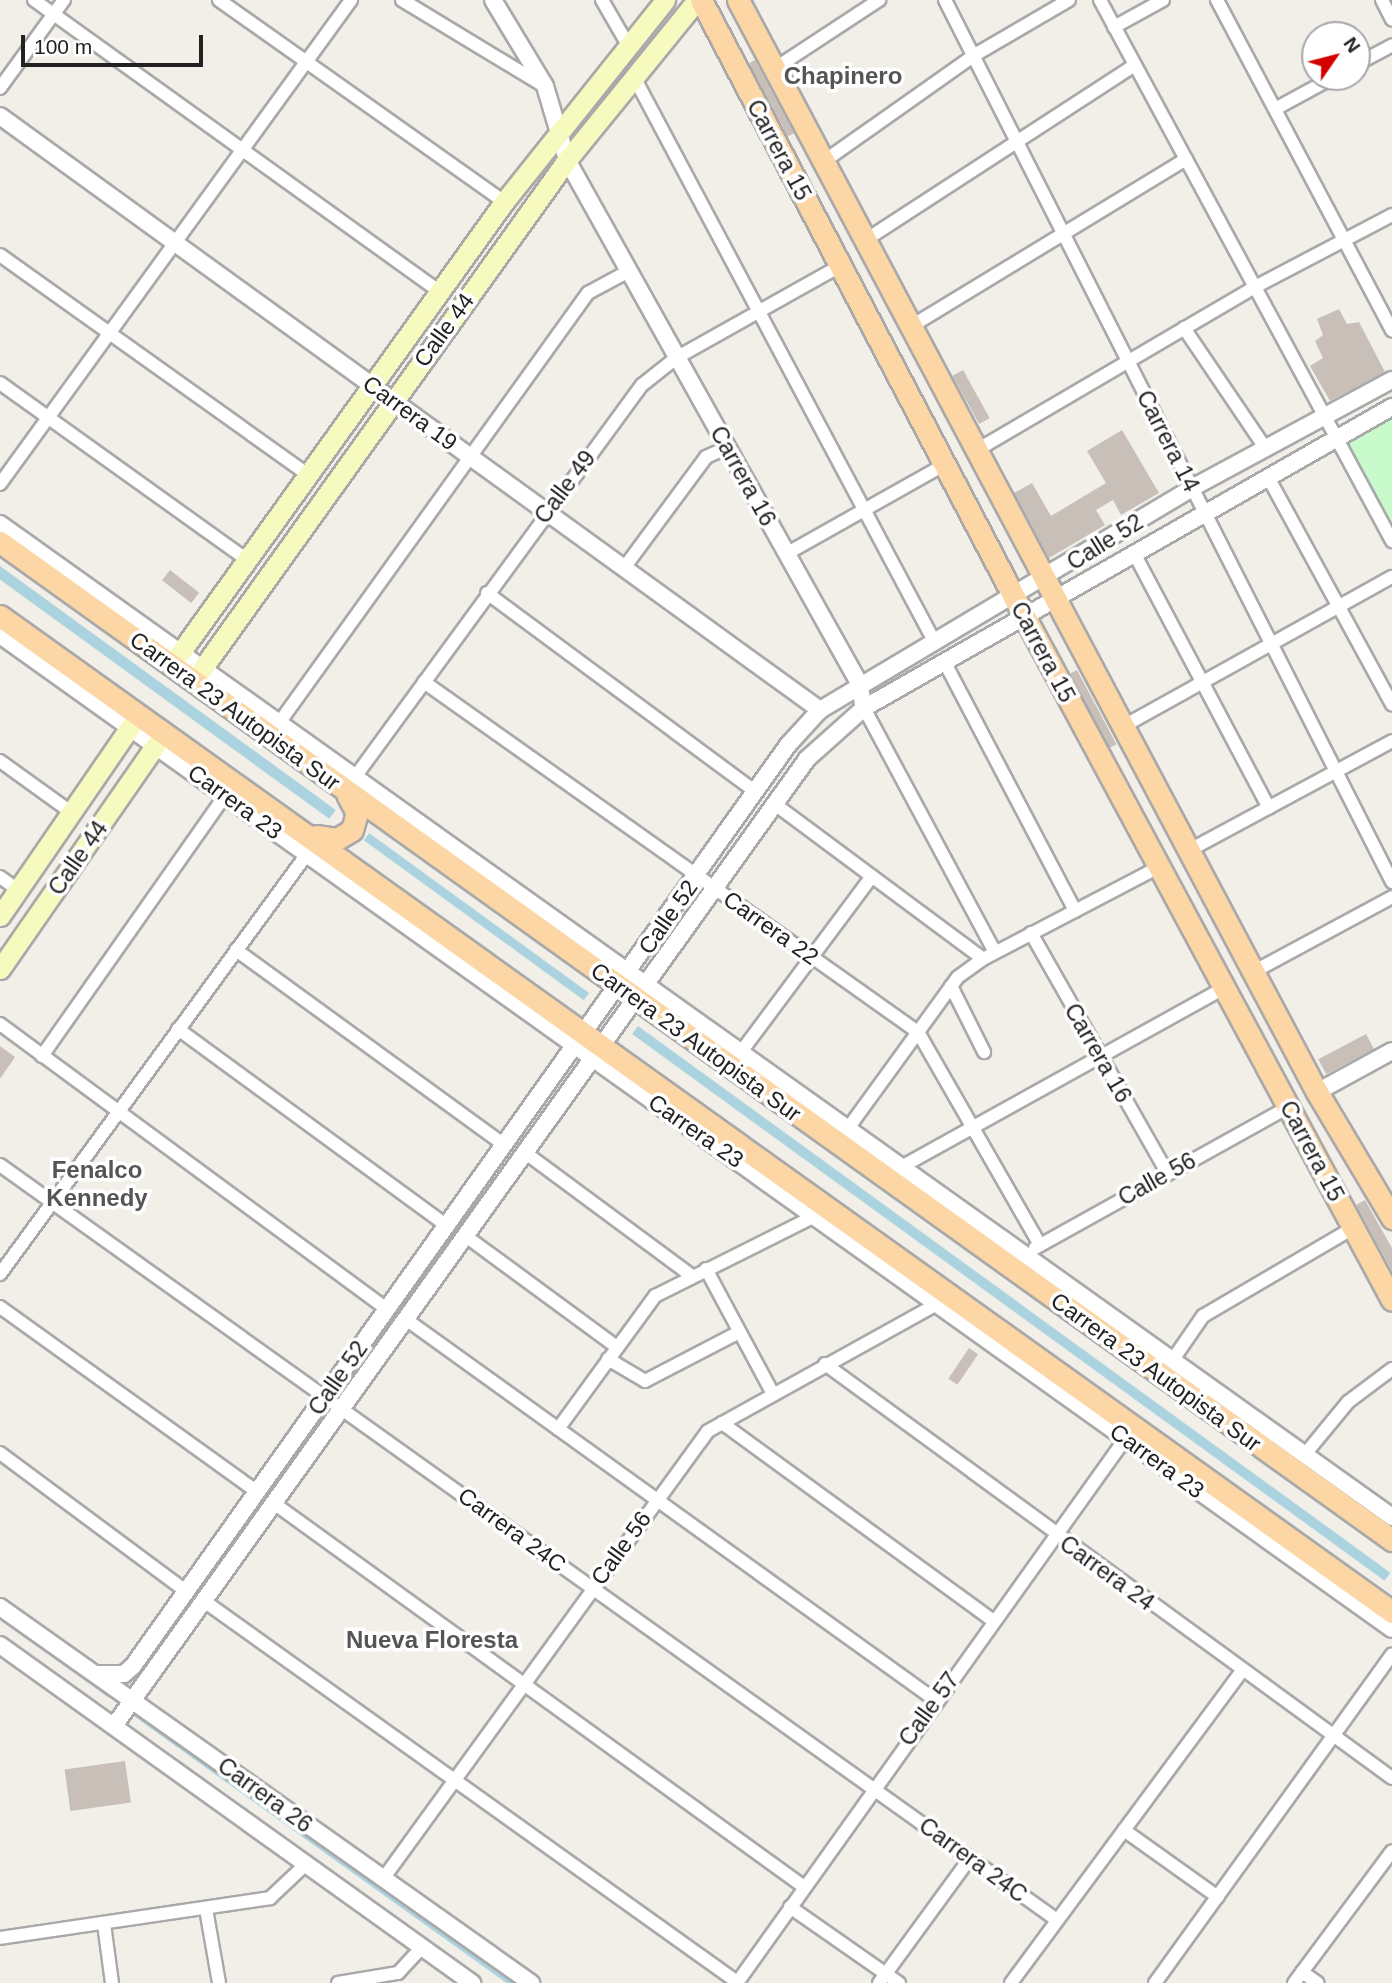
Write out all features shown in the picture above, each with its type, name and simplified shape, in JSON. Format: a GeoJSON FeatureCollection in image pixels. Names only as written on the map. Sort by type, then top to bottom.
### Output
{"type":"FeatureCollection","features":[{"type":"Feature","properties":{"kind":"main road","name":"Calle 44"},"geometry":{"type":"LineString","coordinates":[[180,653],[505,202],[665,0]]}},
{"type":"Feature","properties":{"kind":"main road","name":"Calle 44"},"geometry":{"type":"LineString","coordinates":[[202,669],[566,160],[699,0]]}},
{"type":"Feature","properties":{"kind":"main road","name":"Carrera 15"},"geometry":{"type":"LineString","coordinates":[[699,0],[1025,618],[1392,1300]]}},
{"type":"Feature","properties":{"kind":"main road","name":"Carrera 15"},"geometry":{"type":"LineString","coordinates":[[738,0],[1252,972],[1317,1092],[1391,1211]]}},
{"type":"Feature","properties":{"kind":"main road","name":"Carrera 23 Autopista Sur"},"geometry":{"type":"LineString","coordinates":[[1,544],[118,618],[642,993],[893,1167],[1392,1540]]}},
{"type":"Feature","properties":{"kind":"main road"},"geometry":{"type":"LineString","coordinates":[[4,625],[39,663]]}},
{"type":"Feature","properties":{"kind":"main road"},"geometry":{"type":"LineString","coordinates":[[4,625],[89,679],[224,787],[309,844],[600,1053],[702,1115],[1156,1441],[1368,1594],[1387,1620]]}},
{"type":"Feature","properties":{"kind":"main road"},"geometry":{"type":"LineString","coordinates":[[57,676],[89,679]]}},
{"type":"Feature","properties":{"kind":"main road","name":"Calle 44"},"geometry":{"type":"LineString","coordinates":[[0,916],[130,727]]}},
{"type":"Feature","properties":{"kind":"main road","name":"Calle 44"},"geometry":{"type":"LineString","coordinates":[[0,969],[155,746]]}},
{"type":"Feature","properties":{"kind":"main road"},"geometry":{"type":"LineString","coordinates":[[309,844],[332,840],[352,830],[356,808],[348,783]]}},
{"type":"Feature","properties":{"kind":"main road"},"geometry":{"type":"LineString","coordinates":[[54,838],[80,857]]}},
{"type":"Feature","properties":{"kind":"main road"},"geometry":{"type":"LineString","coordinates":[[702,1115],[713,1143]]}},
{"type":"Feature","properties":{"kind":"main road"},"geometry":{"type":"LineString","coordinates":[[775,1187],[800,1186]]}},
{"type":"Feature","properties":{"kind":"main road"},"geometry":{"type":"LineString","coordinates":[[1084,1391],[1096,1417]]}},
{"type":"Feature","properties":{"kind":"main road"},"geometry":{"type":"LineString","coordinates":[[1127,1440],[1156,1441]]}},
{"type":"Feature","properties":{"kind":"street"},"geometry":{"type":"LineString","coordinates":[[34,0],[440,292]]}},
{"type":"Feature","properties":{"kind":"street"},"geometry":{"type":"LineString","coordinates":[[0,88],[64,0]]}},
{"type":"Feature","properties":{"kind":"street"},"geometry":{"type":"LineString","coordinates":[[219,0],[505,202]]}},
{"type":"Feature","properties":{"kind":"street"},"geometry":{"type":"LineString","coordinates":[[0,484],[351,0]]}},
{"type":"Feature","properties":{"kind":"street"},"geometry":{"type":"LineString","coordinates":[[402,0],[545,86]]}},
{"type":"Feature","properties":{"kind":"street","name":"Carrera 16"},"geometry":{"type":"LineString","coordinates":[[493,0],[545,86],[566,160],[859,683],[864,708],[995,952]]}},
{"type":"Feature","properties":{"kind":"street"},"geometry":{"type":"LineString","coordinates":[[603,0],[628,45]]}},
{"type":"Feature","properties":{"kind":"street"},"geometry":{"type":"LineString","coordinates":[[774,69],[879,0]]}},
{"type":"Feature","properties":{"kind":"street","name":"Carrera 14"},"geometry":{"type":"LineString","coordinates":[[945,0],[1392,882]]}},
{"type":"Feature","properties":{"kind":"street"},"geometry":{"type":"LineString","coordinates":[[823,162],[973,56],[1069,0]]}},
{"type":"Feature","properties":{"kind":"street"},"geometry":{"type":"LineString","coordinates":[[1100,0],[1392,541]]}},
{"type":"Feature","properties":{"kind":"street"},"geometry":{"type":"LineString","coordinates":[[1114,27],[1163,0]]}},
{"type":"Feature","properties":{"kind":"street"},"geometry":{"type":"LineString","coordinates":[[1217,0],[1392,330]]}},
{"type":"Feature","properties":{"kind":"street"},"geometry":{"type":"LineString","coordinates":[[1381,0],[1392,20]]}},
{"type":"Feature","properties":{"kind":"street"},"geometry":{"type":"LineString","coordinates":[[1371,56],[1392,45]]}},
{"type":"Feature","properties":{"kind":"street"},"geometry":{"type":"LineString","coordinates":[[864,241],[1018,144],[1135,65]]}},
{"type":"Feature","properties":{"kind":"street"},"geometry":{"type":"LineString","coordinates":[[634,77],[934,641]]}},
{"type":"Feature","properties":{"kind":"street"},"geometry":{"type":"LineString","coordinates":[[1275,109],[1308,91]]}},
{"type":"Feature","properties":{"kind":"street","name":"Carrera 19"},"geometry":{"type":"LineString","coordinates":[[0,116],[820,710]]}},
{"type":"Feature","properties":{"kind":"street"},"geometry":{"type":"LineString","coordinates":[[910,327],[1186,159]]}},
{"type":"Feature","properties":{"kind":"street"},"geometry":{"type":"LineString","coordinates":[[978,450],[1255,287],[1343,238],[1392,215]]}},
{"type":"Feature","properties":{"kind":"street"},"geometry":{"type":"LineString","coordinates":[[0,255],[308,475]]}},
{"type":"Feature","properties":{"kind":"street","name":"Calle 49"},"geometry":{"type":"LineString","coordinates":[[348,783],[546,511],[642,385],[676,358],[840,266]]}},
{"type":"Feature","properties":{"kind":"street"},"geometry":{"type":"LineString","coordinates":[[279,723],[588,293],[627,272]]}},
{"type":"Feature","properties":{"kind":"street"},"geometry":{"type":"LineString","coordinates":[[1184,328],[1265,449]]}},
{"type":"Feature","properties":{"kind":"street","name":"Calle 52"},"geometry":{"type":"LineString","coordinates":[[97,1674],[124,1674],[257,1492],[755,792],[820,710],[859,683],[1014,597],[1192,488],[1392,380]]}},
{"type":"Feature","properties":{"kind":"street"},"geometry":{"type":"LineString","coordinates":[[0,383],[247,560]]}},
{"type":"Feature","properties":{"kind":"street","name":"Calle 52"},"geometry":{"type":"LineString","coordinates":[[114,1726],[600,1053],[807,759],[864,708],[1392,407]]}},
{"type":"Feature","properties":{"kind":"street"},"geometry":{"type":"LineString","coordinates":[[624,568],[706,457],[726,448]]}},
{"type":"Feature","properties":{"kind":"street"},"geometry":{"type":"LineString","coordinates":[[786,554],[944,465]]}},
{"type":"Feature","properties":{"kind":"street"},"geometry":{"type":"LineString","coordinates":[[1268,477],[1392,704]]}},
{"type":"Feature","properties":{"kind":"street"},"geometry":{"type":"LineString","coordinates":[[0,524],[118,618],[180,653],[202,669],[244,708],[279,723],[348,783]]}},
{"type":"Feature","properties":{"kind":"street"},"geometry":{"type":"LineString","coordinates":[[1135,555],[1269,807]]}},
{"type":"Feature","properties":{"kind":"street"},"geometry":{"type":"LineString","coordinates":[[1122,727],[1392,577]]}},
{"type":"Feature","properties":{"kind":"street"},"geometry":{"type":"LineString","coordinates":[[487,593],[755,792]]}},
{"type":"Feature","properties":{"kind":"street"},"geometry":{"type":"LineString","coordinates":[[954,630],[965,651]]}},
{"type":"Feature","properties":{"kind":"street","name":"Carrera 23"},"geometry":{"type":"LineString","coordinates":[[39,663],[155,746],[224,787]]}},
{"type":"Feature","properties":{"kind":"street"},"geometry":{"type":"LineString","coordinates":[[945,663],[1075,911]]}},
{"type":"Feature","properties":{"kind":"street","name":"Carrera 22"},"geometry":{"type":"LineString","coordinates":[[424,682],[918,1032],[973,1128],[1033,1249]]}},
{"type":"Feature","properties":{"kind":"street"},"geometry":{"type":"LineString","coordinates":[[1188,851],[1392,741]]}},
{"type":"Feature","properties":{"kind":"street"},"geometry":{"type":"LineString","coordinates":[[0,761],[71,812]]}},
{"type":"Feature","properties":{"kind":"street"},"geometry":{"type":"LineString","coordinates":[[42,1056],[224,787]]}},
{"type":"Feature","properties":{"kind":"street"},"geometry":{"type":"LineString","coordinates":[[776,805],[983,959]]}},
{"type":"Feature","properties":{"kind":"street"},"geometry":{"type":"LineString","coordinates":[[0,1274],[116,1111],[236,950],[309,844]]}},
{"type":"Feature","properties":{"kind":"street"},"geometry":{"type":"LineString","coordinates":[[849,1127],[951,986],[983,959],[1159,867]]}},
{"type":"Feature","properties":{"kind":"street"},"geometry":{"type":"LineString","coordinates":[[741,1052],[872,876]]}},
{"type":"Feature","properties":{"kind":"street"},"geometry":{"type":"LineString","coordinates":[[0,877],[18,890]]}},
{"type":"Feature","properties":{"kind":"street"},"geometry":{"type":"LineString","coordinates":[[1252,972],[1392,897]]}},
{"type":"Feature","properties":{"kind":"street","name":"Carrera 16"},"geometry":{"type":"LineString","coordinates":[[1031,933],[1098,1056],[1167,1172]]}},
{"type":"Feature","properties":{"kind":"street"},"geometry":{"type":"LineString","coordinates":[[236,950],[504,1145]]}},
{"type":"Feature","properties":{"kind":"street"},"geometry":{"type":"LineString","coordinates":[[951,986],[984,1052]]}},
{"type":"Feature","properties":{"kind":"street"},"geometry":{"type":"LineString","coordinates":[[893,1167],[973,1128],[1224,988]]}},
{"type":"Feature","properties":{"kind":"street"},"geometry":{"type":"LineString","coordinates":[[642,993],[741,1052],[849,1127],[893,1167],[1033,1249],[1174,1358],[1392,1517]]}},
{"type":"Feature","properties":{"kind":"street"},"geometry":{"type":"LineString","coordinates":[[0,1024],[387,1309]]}},
{"type":"Feature","properties":{"kind":"street"},"geometry":{"type":"LineString","coordinates":[[178,1029],[447,1226]]}},
{"type":"Feature","properties":{"kind":"street"},"geometry":{"type":"LineString","coordinates":[[1317,1092],[1392,1051]]}},
{"type":"Feature","properties":{"kind":"street","name":"Carrera 23"},"geometry":{"type":"LineString","coordinates":[[600,1053],[713,1143],[1127,1440],[1387,1620]]}},
{"type":"Feature","properties":{"kind":"street","name":"Calle 56"},"geometry":{"type":"LineString","coordinates":[[1033,1249],[1288,1107]]}},
{"type":"Feature","properties":{"kind":"street"},"geometry":{"type":"LineString","coordinates":[[527,1154],[692,1276]]}},
{"type":"Feature","properties":{"kind":"street","name":"Carrera 24C"},"geometry":{"type":"LineString","coordinates":[[0,1165],[1057,1920]]}},
{"type":"Feature","properties":{"kind":"street"},"geometry":{"type":"LineString","coordinates":[[558,1429],[655,1296],[815,1216]]}},
{"type":"Feature","properties":{"kind":"street"},"geometry":{"type":"LineString","coordinates":[[1174,1358],[1203,1316],[1353,1228]]}},
{"type":"Feature","properties":{"kind":"street"},"geometry":{"type":"LineString","coordinates":[[467,1237],[617,1347]]}},
{"type":"Feature","properties":{"kind":"street"},"geometry":{"type":"LineString","coordinates":[[706,1269],[773,1394]]}},
{"type":"Feature","properties":{"kind":"street","name":"Calle 56"},"geometry":{"type":"LineString","coordinates":[[383,1879],[708,1431],[937,1304]]}},
{"type":"Feature","properties":{"kind":"street"},"geometry":{"type":"LineString","coordinates":[[0,1307],[257,1492]]}},
{"type":"Feature","properties":{"kind":"street"},"geometry":{"type":"LineString","coordinates":[[407,1320],[935,1700]]}},
{"type":"Feature","properties":{"kind":"street"},"geometry":{"type":"LineString","coordinates":[[608,1359],[645,1381],[739,1332]]}},
{"type":"Feature","properties":{"kind":"street","name":"Carrera 24"},"geometry":{"type":"LineString","coordinates":[[825,1364],[1241,1672],[1392,1778]]}},
{"type":"Feature","properties":{"kind":"street"},"geometry":{"type":"LineString","coordinates":[[1307,1453],[1348,1402],[1392,1369]]}},
{"type":"Feature","properties":{"kind":"street"},"geometry":{"type":"LineString","coordinates":[[722,1423],[992,1620]]}},
{"type":"Feature","properties":{"kind":"street","name":"Calle 57"},"geometry":{"type":"LineString","coordinates":[[737,1982],[992,1620],[1127,1440]]}},
{"type":"Feature","properties":{"kind":"street"},"geometry":{"type":"LineString","coordinates":[[0,1453],[186,1591]]}},
{"type":"Feature","properties":{"kind":"street"},"geometry":{"type":"LineString","coordinates":[[275,1504],[804,1887]]}},
{"type":"Feature","properties":{"kind":"street"},"geometry":{"type":"LineString","coordinates":[[204,1601],[737,1982]]}},
{"type":"Feature","properties":{"kind":"street","name":"Carrera 26"},"geometry":{"type":"LineString","coordinates":[[0,1607],[531,1983]]}},
{"type":"Feature","properties":{"kind":"street","name":"Carrera 26"},"geometry":{"type":"LineString","coordinates":[[0,1645],[304,1866],[472,1983]]}},
{"type":"Feature","properties":{"kind":"street"},"geometry":{"type":"LineString","coordinates":[[1155,1983],[1392,1654]]}},
{"type":"Feature","properties":{"kind":"street"},"geometry":{"type":"LineString","coordinates":[[1010,1983],[1241,1672]]}},
{"type":"Feature","properties":{"kind":"street"},"geometry":{"type":"LineString","coordinates":[[1124,1830],[1218,1897]]}},
{"type":"Feature","properties":{"kind":"street"},"geometry":{"type":"LineString","coordinates":[[1294,1983],[1392,1851]]}},
{"type":"Feature","properties":{"kind":"street"},"geometry":{"type":"LineString","coordinates":[[882,1978],[970,1858]]}},
{"type":"Feature","properties":{"kind":"street"},"geometry":{"type":"LineString","coordinates":[[0,1938],[206,1909],[278,1895],[304,1866]]}},
{"type":"Feature","properties":{"kind":"street"},"geometry":{"type":"LineString","coordinates":[[790,1906],[882,1978],[899,1983]]}},
{"type":"Feature","properties":{"kind":"street"},"geometry":{"type":"LineString","coordinates":[[206,1909],[219,1983]]}},
{"type":"Feature","properties":{"kind":"street"},"geometry":{"type":"LineString","coordinates":[[104,1924],[112,1983]]}},
{"type":"Feature","properties":{"kind":"street"},"geometry":{"type":"LineString","coordinates":[[338,1983],[398,1973],[423,1947]]}},
{"type":"Feature","properties":{"kind":"street"},"geometry":{"type":"LineString","coordinates":[[1302,1972],[1318,1983]]}},
{"type":"Feature","properties":{"kind":"green space"},"geometry":{"type":"Polygon","coordinates":[[[1392,415],[1392,528],[1345,441],[1392,415]]]}},
{"type":"Feature","properties":{"kind":"water"},"geometry":{"type":"Polygon","coordinates":[[[0,566],[336,810],[329,819],[0,580],[0,566]]]}},
{"type":"Feature","properties":{"kind":"water"},"geometry":{"type":"Polygon","coordinates":[[[369,833],[589,993],[584,1000],[364,840],[369,833]]]}},
{"type":"Feature","properties":{"kind":"water"},"geometry":{"type":"Polygon","coordinates":[[[638,1026],[1390,1573],[1385,1581],[632,1034],[638,1026]]]}},
{"type":"Feature","properties":{"kind":"building","name":"Chapinero"},"geometry":{"type":"Polygon","coordinates":[[[755,60],[794,133],[788,137],[749,63],[755,60]]]}},
{"type":"Feature","properties":{"kind":"building"},"geometry":{"type":"Polygon","coordinates":[[[1339,309],[1347,324],[1359,322],[1385,372],[1330,401],[1310,366],[1323,358],[1315,341],[1323,335],[1317,319],[1339,309]]]}},
{"type":"Feature","properties":{"kind":"building"},"geometry":{"type":"Polygon","coordinates":[[[963,370],[990,418],[979,424],[953,376],[963,370]]]}},
{"type":"Feature","properties":{"kind":"building"},"geometry":{"type":"Polygon","coordinates":[[[1122,430],[1159,493],[1121,515],[1113,500],[1096,510],[1105,525],[1049,558],[1014,493],[1032,483],[1051,516],[1106,483],[1087,451],[1122,430]]]}},
{"type":"Feature","properties":{"kind":"building"},"geometry":{"type":"Polygon","coordinates":[[[170,570],[199,593],[191,603],[162,580],[170,570]]]}},
{"type":"Feature","properties":{"kind":"building"},"geometry":{"type":"Polygon","coordinates":[[[1077,670],[1116,744],[1109,748],[1070,674],[1077,670]]]}},
{"type":"Feature","properties":{"kind":"building"},"geometry":{"type":"Polygon","coordinates":[[[1366,1034],[1374,1049],[1326,1074],[1318,1059],[1366,1034]]]}},
{"type":"Feature","properties":{"kind":"building"},"geometry":{"type":"Polygon","coordinates":[[[0,1046],[15,1057],[0,1079],[0,1046]]]}},
{"type":"Feature","properties":{"kind":"building"},"geometry":{"type":"Polygon","coordinates":[[[1365,1200],[1392,1248],[1392,1271],[1356,1205],[1365,1200]]]}},
{"type":"Feature","properties":{"kind":"building"},"geometry":{"type":"Polygon","coordinates":[[[969,1348],[978,1354],[957,1385],[948,1379],[969,1348]]]}},
{"type":"Feature","properties":{"kind":"building"},"geometry":{"type":"Polygon","coordinates":[[[125,1761],[131,1803],[70,1811],[65,1769],[125,1761]]]}},
{"type":"Feature","properties":{"kind":"waterway"},"geometry":{"type":"LineString","coordinates":[[5,1621],[110,1696]]}},
{"type":"Feature","properties":{"kind":"waterway"},"geometry":{"type":"LineString","coordinates":[[136,1715],[510,1983]]}},
{"type":"Feature","properties":{"kind":"district","name":"Chapinero"},"geometry":{"type":"Point","coordinates":[843,76]}},
{"type":"Feature","properties":{"kind":"district","name":"Fenalco Kennedy"},"geometry":{"type":"Point","coordinates":[97,1184]}},
{"type":"Feature","properties":{"kind":"district","name":"Nueva Floresta"},"geometry":{"type":"Point","coordinates":[432,1640]}}]}
